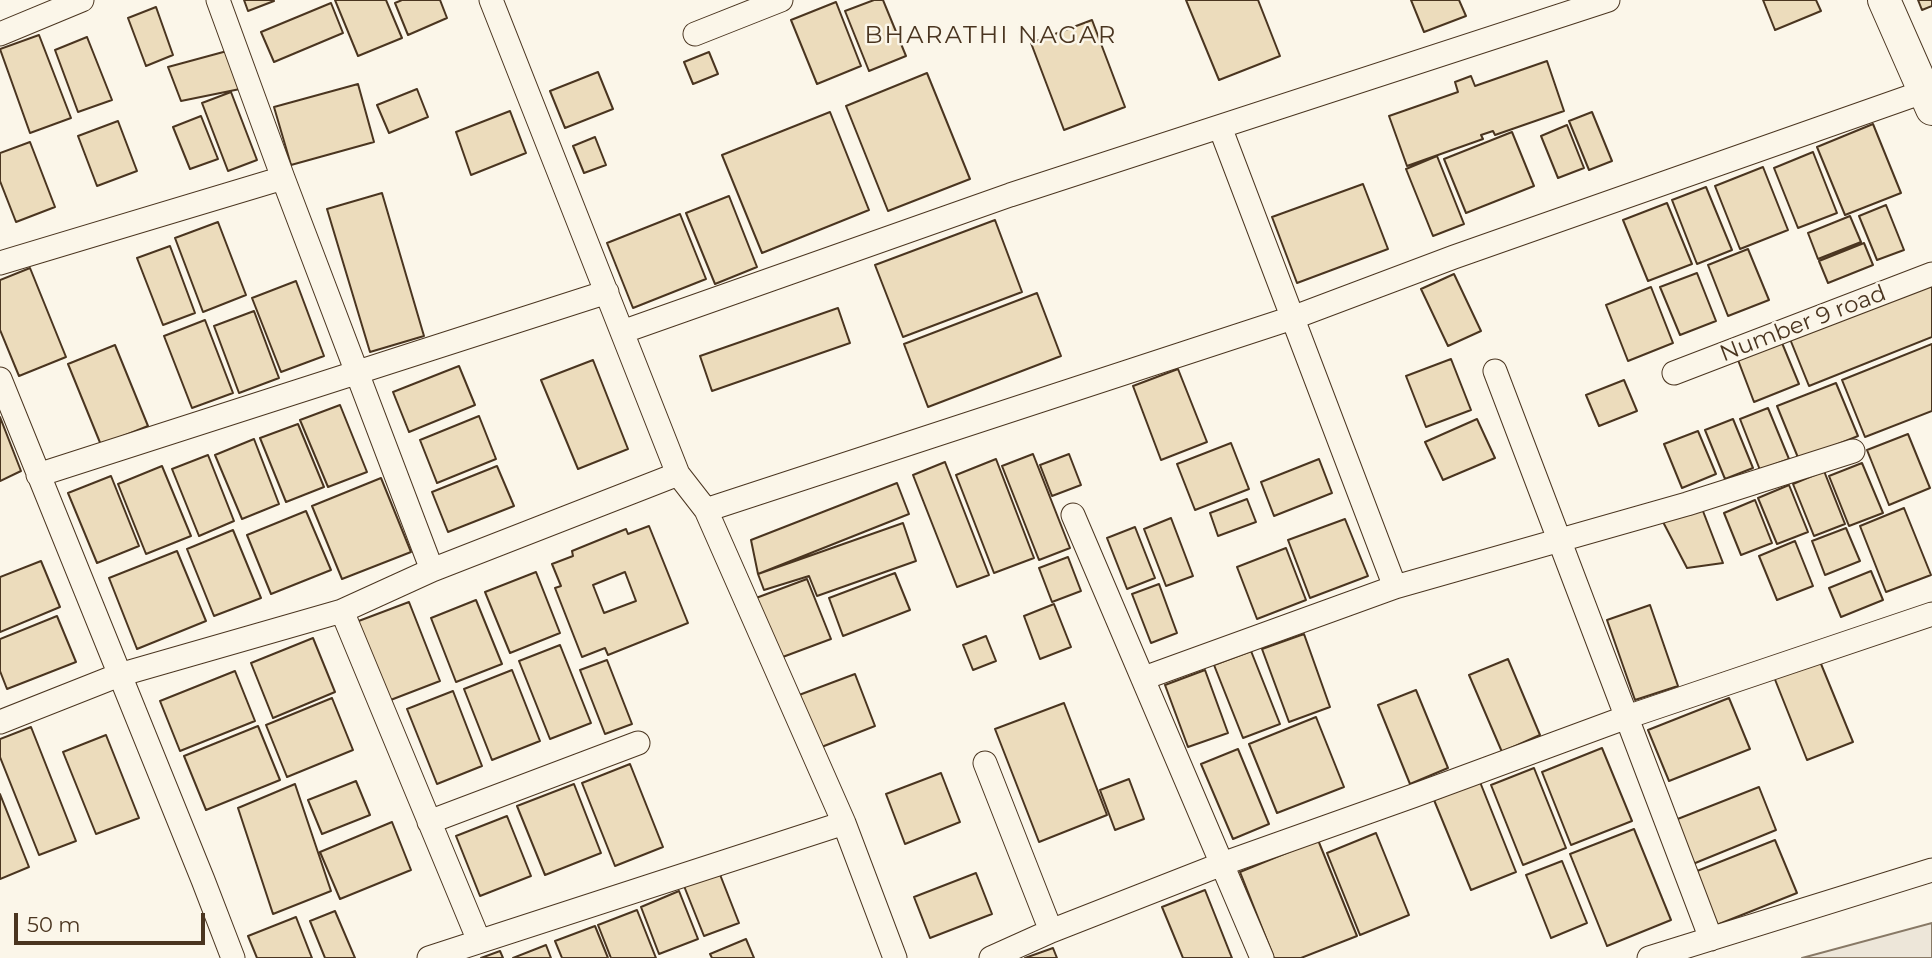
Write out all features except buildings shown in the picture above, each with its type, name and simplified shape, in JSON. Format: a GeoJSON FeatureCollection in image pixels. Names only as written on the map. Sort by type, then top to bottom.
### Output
{"type":"FeatureCollection","features":[{"type":"Feature","properties":{"kind":"street"},"geometry":{"type":"LineString","coordinates":[[0,34],[82,0]]}},
{"type":"Feature","properties":{"kind":"street"},"geometry":{"type":"LineString","coordinates":[[218,0],[432,570]]}},
{"type":"Feature","properties":{"kind":"street"},"geometry":{"type":"LineString","coordinates":[[491,0],[678,474],[706,510],[844,823],[895,958]]}},
{"type":"Feature","properties":{"kind":"street"},"geometry":{"type":"LineString","coordinates":[[695,34],[781,0]]}},
{"type":"Feature","properties":{"kind":"street"},"geometry":{"type":"LineString","coordinates":[[622,332],[1010,195],[1608,0]]}},
{"type":"Feature","properties":{"kind":"street"},"geometry":{"type":"LineString","coordinates":[[706,510],[1292,318],[1454,257],[1927,100],[1884,0]]}},
{"type":"Feature","properties":{"kind":"street"},"geometry":{"type":"LineString","coordinates":[[1220,127],[1395,587]]}},
{"type":"Feature","properties":{"kind":"street"},"geometry":{"type":"LineString","coordinates":[[0,263],[283,178]]}},
{"type":"Feature","properties":{"kind":"street","name":"Number 9 road"},"geometry":{"type":"LineString","coordinates":[[1674,373],[1932,274]]}},
{"type":"Feature","properties":{"kind":"street"},"geometry":{"type":"LineString","coordinates":[[38,475],[607,292]]}},
{"type":"Feature","properties":{"kind":"street"},"geometry":{"type":"LineString","coordinates":[[1495,371],[1711,939]]}},
{"type":"Feature","properties":{"kind":"street"},"geometry":{"type":"LineString","coordinates":[[0,379],[233,958]]}},
{"type":"Feature","properties":{"kind":"street"},"geometry":{"type":"LineString","coordinates":[[1143,678],[1395,587],[1687,504],[1853,451]]}},
{"type":"Feature","properties":{"kind":"street"},"geometry":{"type":"LineString","coordinates":[[0,722],[119,675],[342,611],[432,570],[678,474]]}},
{"type":"Feature","properties":{"kind":"street"},"geometry":{"type":"LineString","coordinates":[[1073,515],[1262,958]]}},
{"type":"Feature","properties":{"kind":"street"},"geometry":{"type":"LineString","coordinates":[[342,611],[479,941]]}},
{"type":"Feature","properties":{"kind":"street"},"geometry":{"type":"LineString","coordinates":[[991,958],[1222,864],[1627,717],[1932,614]]}},
{"type":"Feature","properties":{"kind":"street"},"geometry":{"type":"LineString","coordinates":[[429,822],[638,743]]}},
{"type":"Feature","properties":{"kind":"street"},"geometry":{"type":"LineString","coordinates":[[985,763],[1051,932]]}},
{"type":"Feature","properties":{"kind":"street"},"geometry":{"type":"LineString","coordinates":[[429,958],[844,823]]}},
{"type":"Feature","properties":{"kind":"street"},"geometry":{"type":"LineString","coordinates":[[1649,958],[1932,870]]}},
{"type":"Feature","properties":{"kind":"shaded area"},"geometry":{"type":"Polygon","coordinates":[[[1932,923],[1932,958],[1802,958],[1932,923]]]}},
{"type":"Feature","properties":{"kind":"district","name":"BHARATHI NAGAR"},"geometry":{"type":"Point","coordinates":[991,36]}}]}
